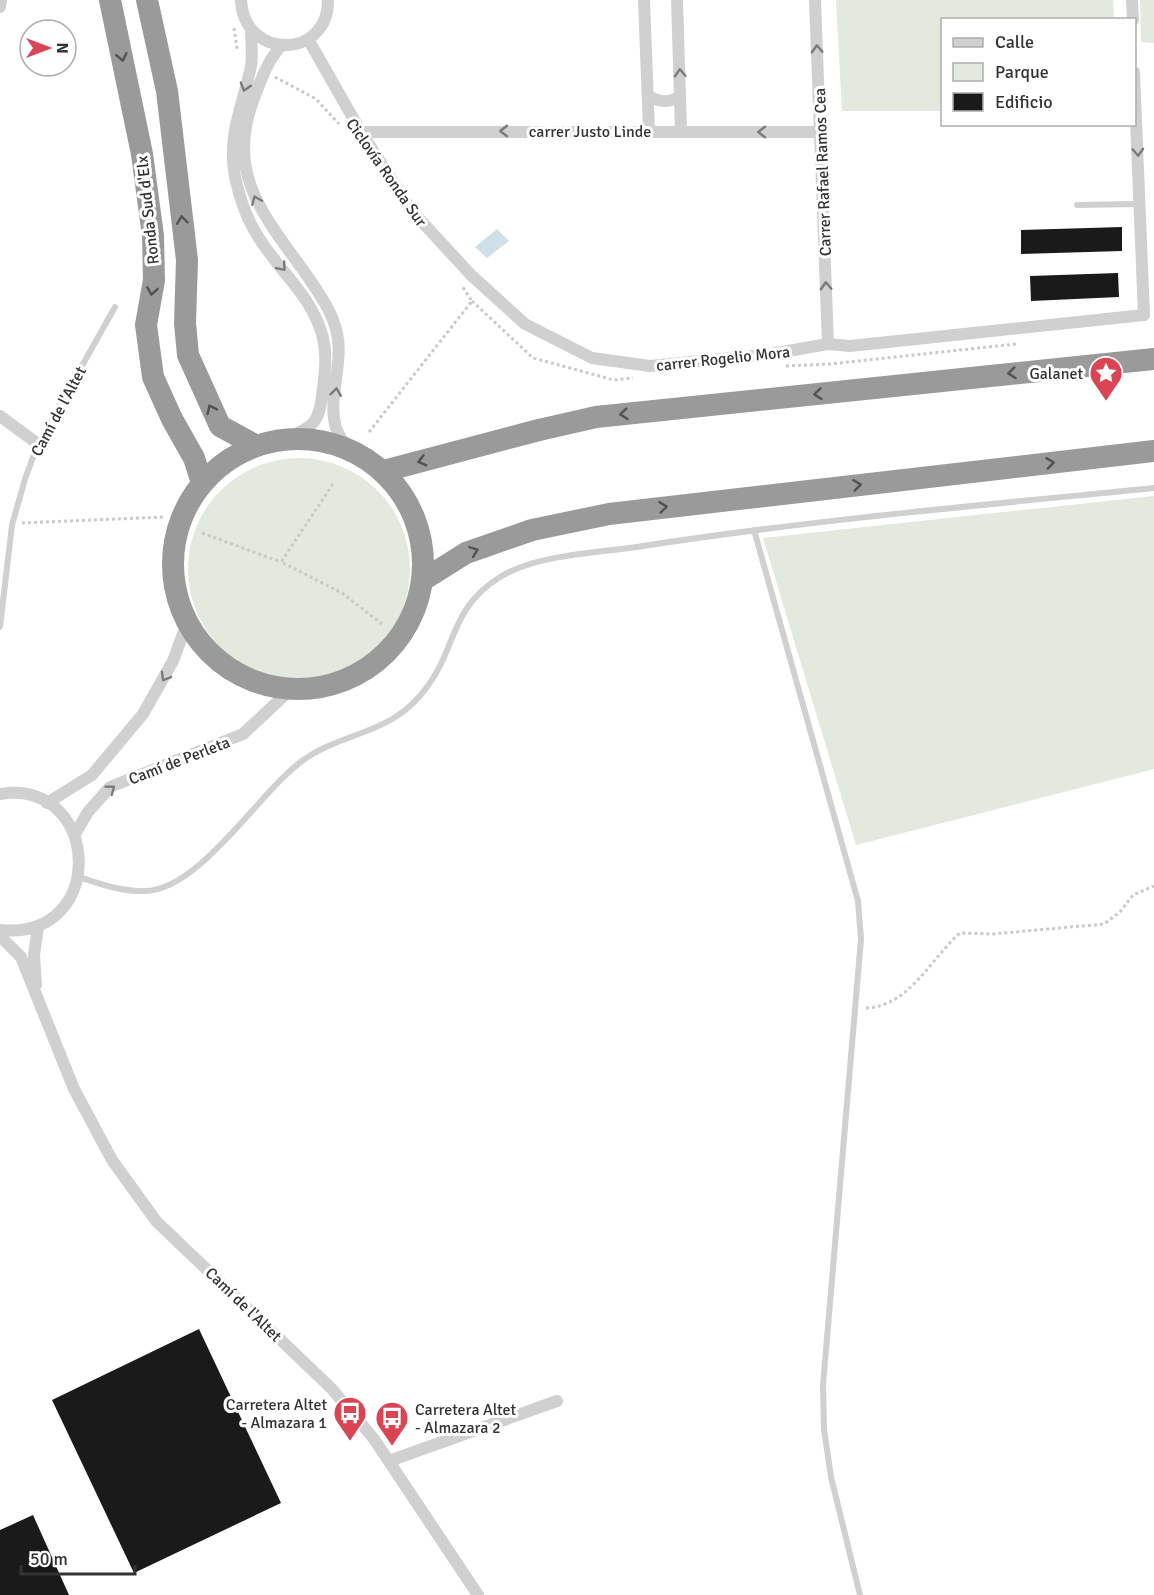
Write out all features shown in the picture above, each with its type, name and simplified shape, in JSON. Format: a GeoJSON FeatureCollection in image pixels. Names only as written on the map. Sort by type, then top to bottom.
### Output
{"type":"FeatureCollection","features":[{"type":"Feature","properties":{"kind":"highway","name":"Ronda Sud d'Elx"},"geometry":{"type":"LineString","coordinates":[[110,0],[142,154],[153,236],[154,280],[147,325],[153,377],[172,419],[194,458],[202,483]]}},
{"type":"Feature","properties":{"kind":"highway","name":"Ronda Sud d'Elx"},"geometry":{"type":"LineString","coordinates":[[147,0],[167,91],[187,260],[185,323],[188,356],[220,426],[255,445]]}},
{"type":"Feature","properties":{"kind":"highway"},"geometry":{"type":"LineString","coordinates":[[384,471],[596,417],[1154,359]]}},
{"type":"Feature","properties":{"kind":"highway"},"geometry":{"type":"LineString","coordinates":[[286,438],[354,450],[384,471],[409,503],[422,540],[423,580],[409,625],[378,662],[337,684],[290,690],[249,680],[213,657],[187,623],[175,588],[173,551],[182,514],[202,483],[226,460],[255,445],[286,438]]}},
{"type":"Feature","properties":{"kind":"highway"},"geometry":{"type":"LineString","coordinates":[[423,580],[477,549],[532,530],[609,514],[1154,451]]}},
{"type":"Feature","properties":{"kind":"street"},"geometry":{"type":"LineString","coordinates":[[0,7],[1,0]]}},
{"type":"Feature","properties":{"kind":"street"},"geometry":{"type":"LineString","coordinates":[[241,0],[244,18],[251,30],[266,41],[282,45],[308,39],[326,17],[328,0]]}},
{"type":"Feature","properties":{"kind":"street"},"geometry":{"type":"LineString","coordinates":[[644,0],[649,130]]}},
{"type":"Feature","properties":{"kind":"street"},"geometry":{"type":"LineString","coordinates":[[677,0],[681,131]]}},
{"type":"Feature","properties":{"kind":"street","name":"Carrer Rafael Ramos Cea"},"geometry":{"type":"LineString","coordinates":[[815,0],[828,344]]}},
{"type":"Feature","properties":{"kind":"street"},"geometry":{"type":"LineString","coordinates":[[1132,0],[1132,18]]}},
{"type":"Feature","properties":{"kind":"street"},"geometry":{"type":"LineString","coordinates":[[251,30],[252,64],[234,123],[232,148],[241,202],[253,230],[299,288],[316,315],[324,340],[326,363],[316,419],[308,430],[286,438]]}},
{"type":"Feature","properties":{"kind":"street","name":"carrer Rogelio Mora"},"geometry":{"type":"LineString","coordinates":[[308,39],[361,132],[412,211],[471,275],[525,324],[592,358],[650,366],[771,354],[828,344],[850,346],[1144,315],[1140,204]]}},
{"type":"Feature","properties":{"kind":"street"},"geometry":{"type":"LineString","coordinates":[[282,45],[265,70],[244,132],[247,178],[259,208],[324,299],[331,316],[337,333],[339,355],[335,402],[336,426],[346,448]]}},
{"type":"Feature","properties":{"kind":"street"},"geometry":{"type":"LineString","coordinates":[[648,95],[654,100],[666,102],[680,96]]}},
{"type":"Feature","properties":{"kind":"street"},"geometry":{"type":"LineString","coordinates":[[1136,116],[1140,204]]}},
{"type":"Feature","properties":{"kind":"street","name":"carrer Justo Linde"},"geometry":{"type":"LineString","coordinates":[[361,132],[649,130],[820,132]]}},
{"type":"Feature","properties":{"kind":"street"},"geometry":{"type":"LineString","coordinates":[[0,416],[38,444]]}},
{"type":"Feature","properties":{"kind":"street","name":"Camí de Perleta"},"geometry":{"type":"LineString","coordinates":[[47,803],[92,775],[143,714],[173,661],[187,623]]}},
{"type":"Feature","properties":{"kind":"street","name":"Camí de Perleta"},"geometry":{"type":"LineString","coordinates":[[75,834],[88,812],[110,787],[243,734],[290,690]]}},
{"type":"Feature","properties":{"kind":"street"},"geometry":{"type":"LineString","coordinates":[[0,795],[29,795],[47,803],[63,816],[75,834],[80,856],[79,878],[71,898],[56,915],[38,927],[16,932],[0,930]]}},
{"type":"Feature","properties":{"kind":"street"},"geometry":{"type":"LineString","coordinates":[[38,927],[33,955],[38,998]]}},
{"type":"Feature","properties":{"kind":"street"},"geometry":{"type":"LineString","coordinates":[[0,936],[21,957],[38,998]]}},
{"type":"Feature","properties":{"kind":"street","name":"Camí de l'Altet"},"geometry":{"type":"LineString","coordinates":[[38,998],[74,1089],[112,1160],[156,1221],[331,1388],[389,1461],[478,1595]]}},
{"type":"Feature","properties":{"kind":"street"},"geometry":{"type":"LineString","coordinates":[[389,1461],[557,1401]]}},
{"type":"Feature","properties":{"kind":"lane"},"geometry":{"type":"LineString","coordinates":[[1077,205],[1140,204]]}},
{"type":"Feature","properties":{"kind":"lane","name":"Camí de l'Altet"},"geometry":{"type":"LineString","coordinates":[[0,627],[12,522],[38,444],[115,307]]}},
{"type":"Feature","properties":{"kind":"lane"},"geometry":{"type":"LineString","coordinates":[[79,878],[111,888],[147,892],[179,880],[220,845],[302,761],[327,747],[397,719],[427,687],[458,620],[477,594],[502,576],[534,563],[754,530],[1154,488]]}},
{"type":"Feature","properties":{"kind":"lane"},"geometry":{"type":"LineString","coordinates":[[754,530],[858,901],[861,939],[823,1385],[824,1429],[831,1477],[860,1595]]}},
{"type":"Feature","properties":{"kind":"path"},"geometry":{"type":"LineString","coordinates":[[234,27],[239,59],[252,64]]}},
{"type":"Feature","properties":{"kind":"path","name":"Ciclovía Ronda Sur"},"geometry":{"type":"LineString","coordinates":[[265,70],[316,99],[344,128]]}},
{"type":"Feature","properties":{"kind":"path"},"geometry":{"type":"LineString","coordinates":[[369,432],[472,301],[454,278]]}},
{"type":"Feature","properties":{"kind":"path"},"geometry":{"type":"LineString","coordinates":[[281,562],[333,484]]}},
{"type":"Feature","properties":{"kind":"path"},"geometry":{"type":"LineString","coordinates":[[12,522],[164,517]]}},
{"type":"Feature","properties":{"kind":"path"},"geometry":{"type":"LineString","coordinates":[[202,533],[281,562],[342,593],[382,624]]}},
{"type":"Feature","properties":{"kind":"path"},"geometry":{"type":"LineString","coordinates":[[855,1008],[878,1007],[893,1001],[912,987],[960,933],[993,934],[1104,924],[1120,912],[1133,895],[1154,886]]}},
{"type":"Feature","properties":{"kind":"green space"},"geometry":{"type":"Polygon","coordinates":[[[836,0],[1113,0],[1114,18],[941,18],[941,111],[842,111],[836,0]]]}},
{"type":"Feature","properties":{"kind":"green space"},"geometry":{"type":"Polygon","coordinates":[[[1140,0],[1154,0],[1154,43],[1141,42],[1140,0]]]}},
{"type":"Feature","properties":{"kind":"green space"},"geometry":{"type":"Polygon","coordinates":[[[288,458],[310,458],[342,466],[361,476],[378,490],[392,507],[402,526],[408,547],[410,569],[408,591],[402,612],[392,631],[378,648],[361,662],[342,672],[310,680],[288,680],[256,672],[237,662],[213,640],[196,612],[188,580],[188,558],[196,526],[206,507],[228,483],[256,466],[288,458]]]}},
{"type":"Feature","properties":{"kind":"green space"},"geometry":{"type":"Polygon","coordinates":[[[1154,496],[1154,769],[856,845],[763,538],[1154,496]]]}},
{"type":"Feature","properties":{"kind":"water"},"geometry":{"type":"Polygon","coordinates":[[[497,229],[509,241],[487,258],[475,247],[497,229]]]}},
{"type":"Feature","properties":{"kind":"building"},"geometry":{"type":"Polygon","coordinates":[[[1122,227],[1122,251],[1021,254],[1021,230],[1122,227]]]}},
{"type":"Feature","properties":{"kind":"building"},"geometry":{"type":"Polygon","coordinates":[[[1118,273],[1119,297],[1031,301],[1030,276],[1118,273]]]}},
{"type":"Feature","properties":{"kind":"building"},"geometry":{"type":"Polygon","coordinates":[[[199,1329],[281,1503],[134,1573],[52,1400],[199,1329]]]}},
{"type":"Feature","properties":{"kind":"building"},"geometry":{"type":"Polygon","coordinates":[[[33,1515],[69,1595],[0,1595],[0,1530],[33,1515]]]}},
{"type":"Feature","properties":{"kind":"place","name":"Galanet"},"geometry":{"type":"Point","coordinates":[1106,402]}},
{"type":"Feature","properties":{"kind":"place","name":"Carretera Altet - Almazara 1"},"geometry":{"type":"Point","coordinates":[350,1442]}},
{"type":"Feature","properties":{"kind":"place","name":"Carretera Altet - Almazara 2"},"geometry":{"type":"Point","coordinates":[392,1447]}}]}
